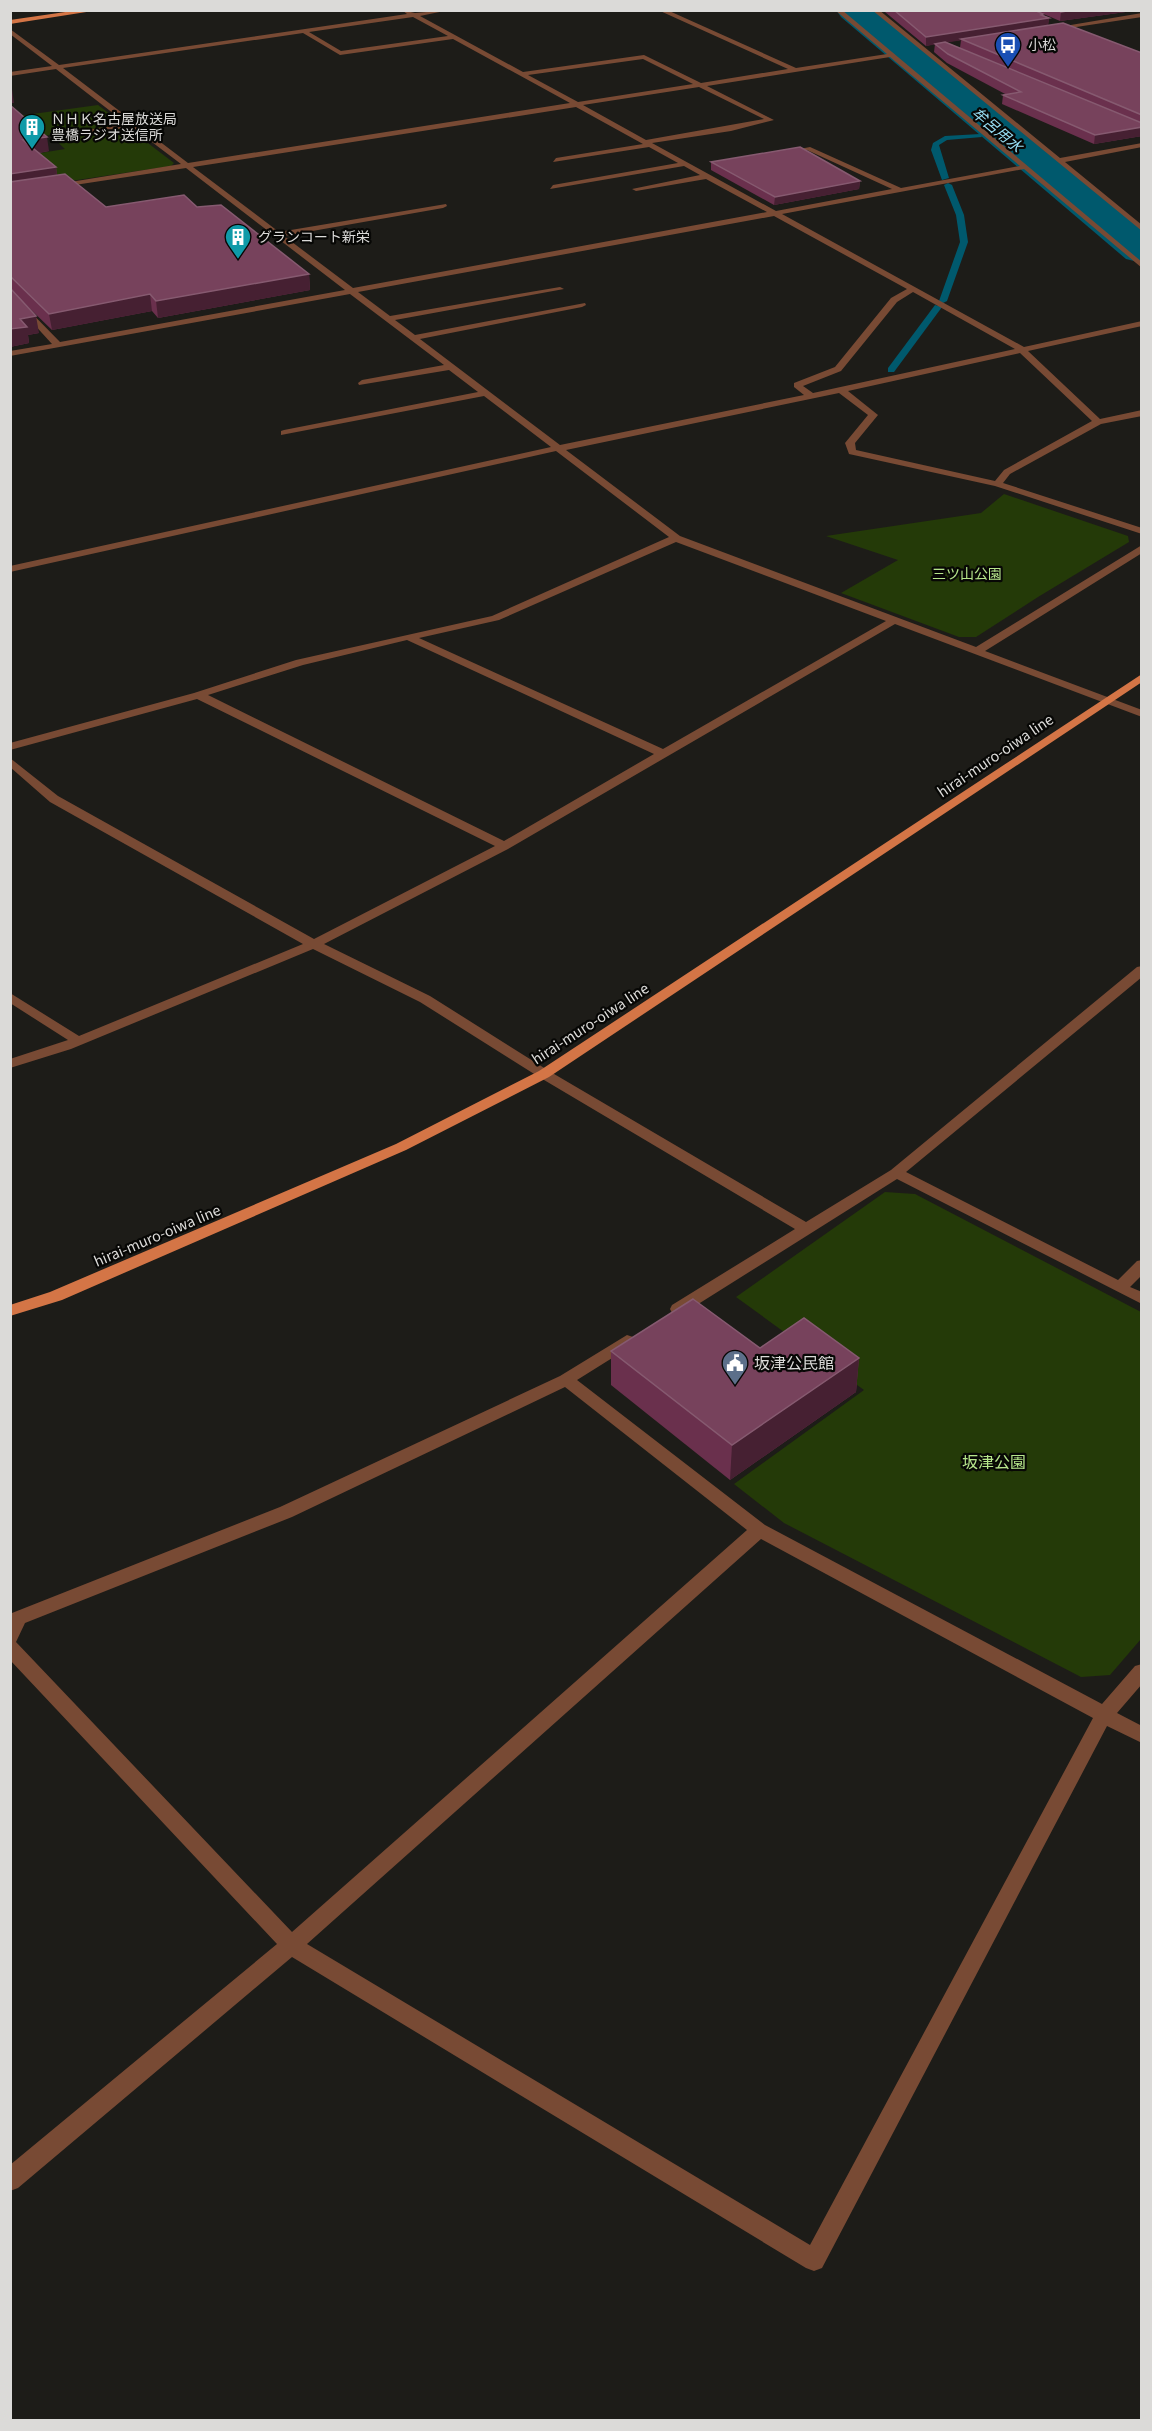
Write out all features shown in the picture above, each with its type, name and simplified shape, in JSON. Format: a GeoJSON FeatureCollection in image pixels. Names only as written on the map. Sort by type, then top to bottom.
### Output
{"type":"FeatureCollection","features":[{"type":"Feature","properties":{"kind":"main road"},"geometry":{"type":"LineString","coordinates":[[10,15],[47,10]]}},
{"type":"Feature","properties":{"kind":"main road"},"geometry":{"type":"LineString","coordinates":[[10,22],[96,10]]}},
{"type":"Feature","properties":{"kind":"main road","name":"hirai-muro-oiwa line"},"geometry":{"type":"LineString","coordinates":[[10,1311],[56,1296],[401,1147],[544,1074],[1142,677]]}},
{"type":"Feature","properties":{"kind":"street"},"geometry":{"type":"LineString","coordinates":[[405,10],[1020,348],[1098,422]]}},
{"type":"Feature","properties":{"kind":"street"},"geometry":{"type":"LineString","coordinates":[[10,74],[306,33],[446,10]]}},
{"type":"Feature","properties":{"kind":"street"},"geometry":{"type":"LineString","coordinates":[[661,10],[797,71]]}},
{"type":"Feature","properties":{"kind":"street"},"geometry":{"type":"LineString","coordinates":[[838,10],[891,55],[960,108],[1025,167],[1142,266]]}},
{"type":"Feature","properties":{"kind":"street"},"geometry":{"type":"LineString","coordinates":[[875,10],[1142,229]]}},
{"type":"Feature","properties":{"kind":"street"},"geometry":{"type":"LineString","coordinates":[[1042,30],[1142,15]]}},
{"type":"Feature","properties":{"kind":"street"},"geometry":{"type":"LineString","coordinates":[[1053,23],[1075,31]]}},
{"type":"Feature","properties":{"kind":"street"},"geometry":{"type":"LineString","coordinates":[[10,31],[676,538],[1142,714]]}},
{"type":"Feature","properties":{"kind":"street"},"geometry":{"type":"LineString","coordinates":[[306,33],[340,53],[454,37]]}},
{"type":"Feature","properties":{"kind":"street"},"geometry":{"type":"LineString","coordinates":[[893,33],[902,33]]}},
{"type":"Feature","properties":{"kind":"street"},"geometry":{"type":"LineString","coordinates":[[867,35],[884,34]]}},
{"type":"Feature","properties":{"kind":"street"},"geometry":{"type":"LineString","coordinates":[[922,50],[933,48]]}},
{"type":"Feature","properties":{"kind":"street"},"geometry":{"type":"LineString","coordinates":[[45,188],[891,55]]}},
{"type":"Feature","properties":{"kind":"street"},"geometry":{"type":"LineString","coordinates":[[523,74],[644,57],[771,120],[556,160]]}},
{"type":"Feature","properties":{"kind":"street"},"geometry":{"type":"LineString","coordinates":[[981,107],[990,106]]}},
{"type":"Feature","properties":{"kind":"street"},"geometry":{"type":"LineString","coordinates":[[960,108],[972,107]]}},
{"type":"Feature","properties":{"kind":"street"},"geometry":{"type":"LineString","coordinates":[[59,136],[132,125]]}},
{"type":"Feature","properties":{"kind":"street"},"geometry":{"type":"LineString","coordinates":[[1058,161],[1142,145]]}},
{"type":"Feature","properties":{"kind":"street"},"geometry":{"type":"LineString","coordinates":[[774,154],[808,148],[898,189]]}},
{"type":"Feature","properties":{"kind":"street"},"geometry":{"type":"LineString","coordinates":[[553,187],[686,164]]}},
{"type":"Feature","properties":{"kind":"street"},"geometry":{"type":"LineString","coordinates":[[694,169],[706,166]]}},
{"type":"Feature","properties":{"kind":"street"},"geometry":{"type":"LineString","coordinates":[[10,354],[1025,167]]}},
{"type":"Feature","properties":{"kind":"street"},"geometry":{"type":"LineString","coordinates":[[636,189],[708,176]]}},
{"type":"Feature","properties":{"kind":"street"},"geometry":{"type":"LineString","coordinates":[[276,235],[444,206]]}},
{"type":"Feature","properties":{"kind":"street"},"geometry":{"type":"LineString","coordinates":[[388,319],[561,289]]}},
{"type":"Feature","properties":{"kind":"street"},"geometry":{"type":"LineString","coordinates":[[811,396],[797,385],[838,369],[894,300],[913,289]]}},
{"type":"Feature","properties":{"kind":"street"},"geometry":{"type":"LineString","coordinates":[[10,293],[58,345]]}},
{"type":"Feature","properties":{"kind":"street"},"geometry":{"type":"LineString","coordinates":[[412,338],[582,305]]}},
{"type":"Feature","properties":{"kind":"street"},"geometry":{"type":"LineString","coordinates":[[10,569],[557,448],[841,390],[1142,322]]}},
{"type":"Feature","properties":{"kind":"street"},"geometry":{"type":"LineString","coordinates":[[362,383],[450,367]]}},
{"type":"Feature","properties":{"kind":"street"},"geometry":{"type":"LineString","coordinates":[[841,390],[873,416],[850,443],[852,452],[997,484],[1142,531]]}},
{"type":"Feature","properties":{"kind":"street"},"geometry":{"type":"LineString","coordinates":[[284,433],[484,393]]}},
{"type":"Feature","properties":{"kind":"street"},"geometry":{"type":"LineString","coordinates":[[997,484],[1007,472],[1098,422],[1142,413]]}},
{"type":"Feature","properties":{"kind":"street"},"geometry":{"type":"LineString","coordinates":[[10,747],[198,695],[300,662],[495,618],[676,538]]}},
{"type":"Feature","properties":{"kind":"street"},"geometry":{"type":"LineString","coordinates":[[976,652],[1142,548]]}},
{"type":"Feature","properties":{"kind":"street"},"geometry":{"type":"LineString","coordinates":[[10,1064],[78,1041],[316,943],[504,846],[893,621]]}},
{"type":"Feature","properties":{"kind":"street"},"geometry":{"type":"LineString","coordinates":[[408,637],[663,753]]}},
{"type":"Feature","properties":{"kind":"street"},"geometry":{"type":"LineString","coordinates":[[198,695],[504,846]]}},
{"type":"Feature","properties":{"kind":"street"},"geometry":{"type":"LineString","coordinates":[[10,761],[54,799],[295,935],[316,943],[425,999],[544,1074],[804,1228]]}},
{"type":"Feature","properties":{"kind":"street"},"geometry":{"type":"LineString","coordinates":[[666,1317],[804,1228],[896,1173],[1142,970]]}},
{"type":"Feature","properties":{"kind":"street"},"geometry":{"type":"LineString","coordinates":[[10,997],[78,1041]]}},
{"type":"Feature","properties":{"kind":"street"},"geometry":{"type":"LineString","coordinates":[[896,1173],[1142,1299]]}},
{"type":"Feature","properties":{"kind":"street"},"geometry":{"type":"LineString","coordinates":[[1120,1288],[1142,1265]]}},
{"type":"Feature","properties":{"kind":"street"},"geometry":{"type":"LineString","coordinates":[[10,1637],[18,1618],[286,1512],[567,1380],[636,1336]]}},
{"type":"Feature","properties":{"kind":"street"},"geometry":{"type":"LineString","coordinates":[[567,1380],[759,1530],[1142,1736]]}},
{"type":"Feature","properties":{"kind":"street"},"geometry":{"type":"LineString","coordinates":[[10,2180],[291,1945],[759,1530]]}},
{"type":"Feature","properties":{"kind":"street"},"geometry":{"type":"LineString","coordinates":[[10,1647],[291,1945],[814,2260],[1103,1716],[1142,1671]]}},
{"type":"Feature","properties":{"kind":"green space"},"geometry":{"type":"Polygon","coordinates":[[[98,105],[174,163],[171,166],[64,182],[41,159],[11,164],[10,145],[22,156],[65,149],[50,135],[11,141],[11,117],[98,105]]]}},
{"type":"Feature","properties":{"kind":"green space","name":"三ツ山公園"},"geometry":{"type":"Polygon","coordinates":[[[1004,494],[1128,536],[1129,542],[976,637],[959,637],[841,593],[898,560],[826,536],[981,513],[1004,494]]]}},
{"type":"Feature","properties":{"kind":"green space","name":"坂津公園"},"geometry":{"type":"Polygon","coordinates":[[[885,1192],[915,1194],[1141,1312],[1141,1639],[1110,1675],[1081,1677],[784,1523],[734,1484],[864,1390],[736,1297],[885,1192]]]}},
{"type":"Feature","properties":{"kind":"building"},"geometry":{"type":"Polygon","coordinates":[[[894,10],[1034,10],[1049,18],[926,37],[894,10]]]}},
{"type":"Feature","properties":{"kind":"building"},"geometry":{"type":"Polygon","coordinates":[[[1063,23],[1142,53],[1142,115],[961,39],[1063,23]]]}},
{"type":"Feature","properties":{"kind":"building"},"geometry":{"type":"Polygon","coordinates":[[[945,42],[1142,123],[1142,127],[1095,135],[1003,95],[1021,92],[948,54],[935,44],[945,42]]]}},
{"type":"Feature","properties":{"kind":"building"},"geometry":{"type":"Polygon","coordinates":[[[10,105],[47,137],[23,140],[56,167],[10,174],[10,105]]]}},
{"type":"Feature","properties":{"kind":"building"},"geometry":{"type":"Polygon","coordinates":[[[800,147],[860,181],[775,197],[711,162],[800,147]]]}},
{"type":"Feature","properties":{"kind":"building"},"geometry":{"type":"Polygon","coordinates":[[[65,174],[106,207],[184,195],[197,207],[221,205],[309,274],[156,301],[150,294],[49,314],[10,276],[10,182],[65,174]]]}},
{"type":"Feature","properties":{"kind":"building"},"geometry":{"type":"Polygon","coordinates":[[[10,288],[36,316],[20,319],[27,327],[10,329],[10,288]]]}},
{"type":"Feature","properties":{"kind":"building"},"geometry":{"type":"Polygon","coordinates":[[[693,1299],[760,1348],[804,1318],[859,1358],[732,1445],[611,1351],[693,1299]]]}},
{"type":"Feature","properties":{"kind":"waterway","name":"牟呂用水"},"geometry":{"type":"LineString","coordinates":[[853,10],[1142,250]]}},
{"type":"Feature","properties":{"kind":"waterway"},"geometry":{"type":"LineString","coordinates":[[945,178],[935,144],[945,138],[980,136]]}},
{"type":"Feature","properties":{"kind":"waterway"},"geometry":{"type":"LineString","coordinates":[[943,301],[964,242],[960,215],[948,185]]}},
{"type":"Feature","properties":{"kind":"waterway"},"geometry":{"type":"LineString","coordinates":[[891,370],[938,307]]}},
{"type":"Feature","properties":{"kind":"place","name":"小松"},"geometry":{"type":"Point","coordinates":[1008,68]}},
{"type":"Feature","properties":{"kind":"place","name":"ＮＨＫ名古屋放送局 豊橋ラジオ送信所"},"geometry":{"type":"Point","coordinates":[32,150]}},
{"type":"Feature","properties":{"kind":"place","name":"グランコート新栄"},"geometry":{"type":"Point","coordinates":[238,260]}},
{"type":"Feature","properties":{"kind":"place","name":"坂津公民館"},"geometry":{"type":"Point","coordinates":[735,1386]}}]}
